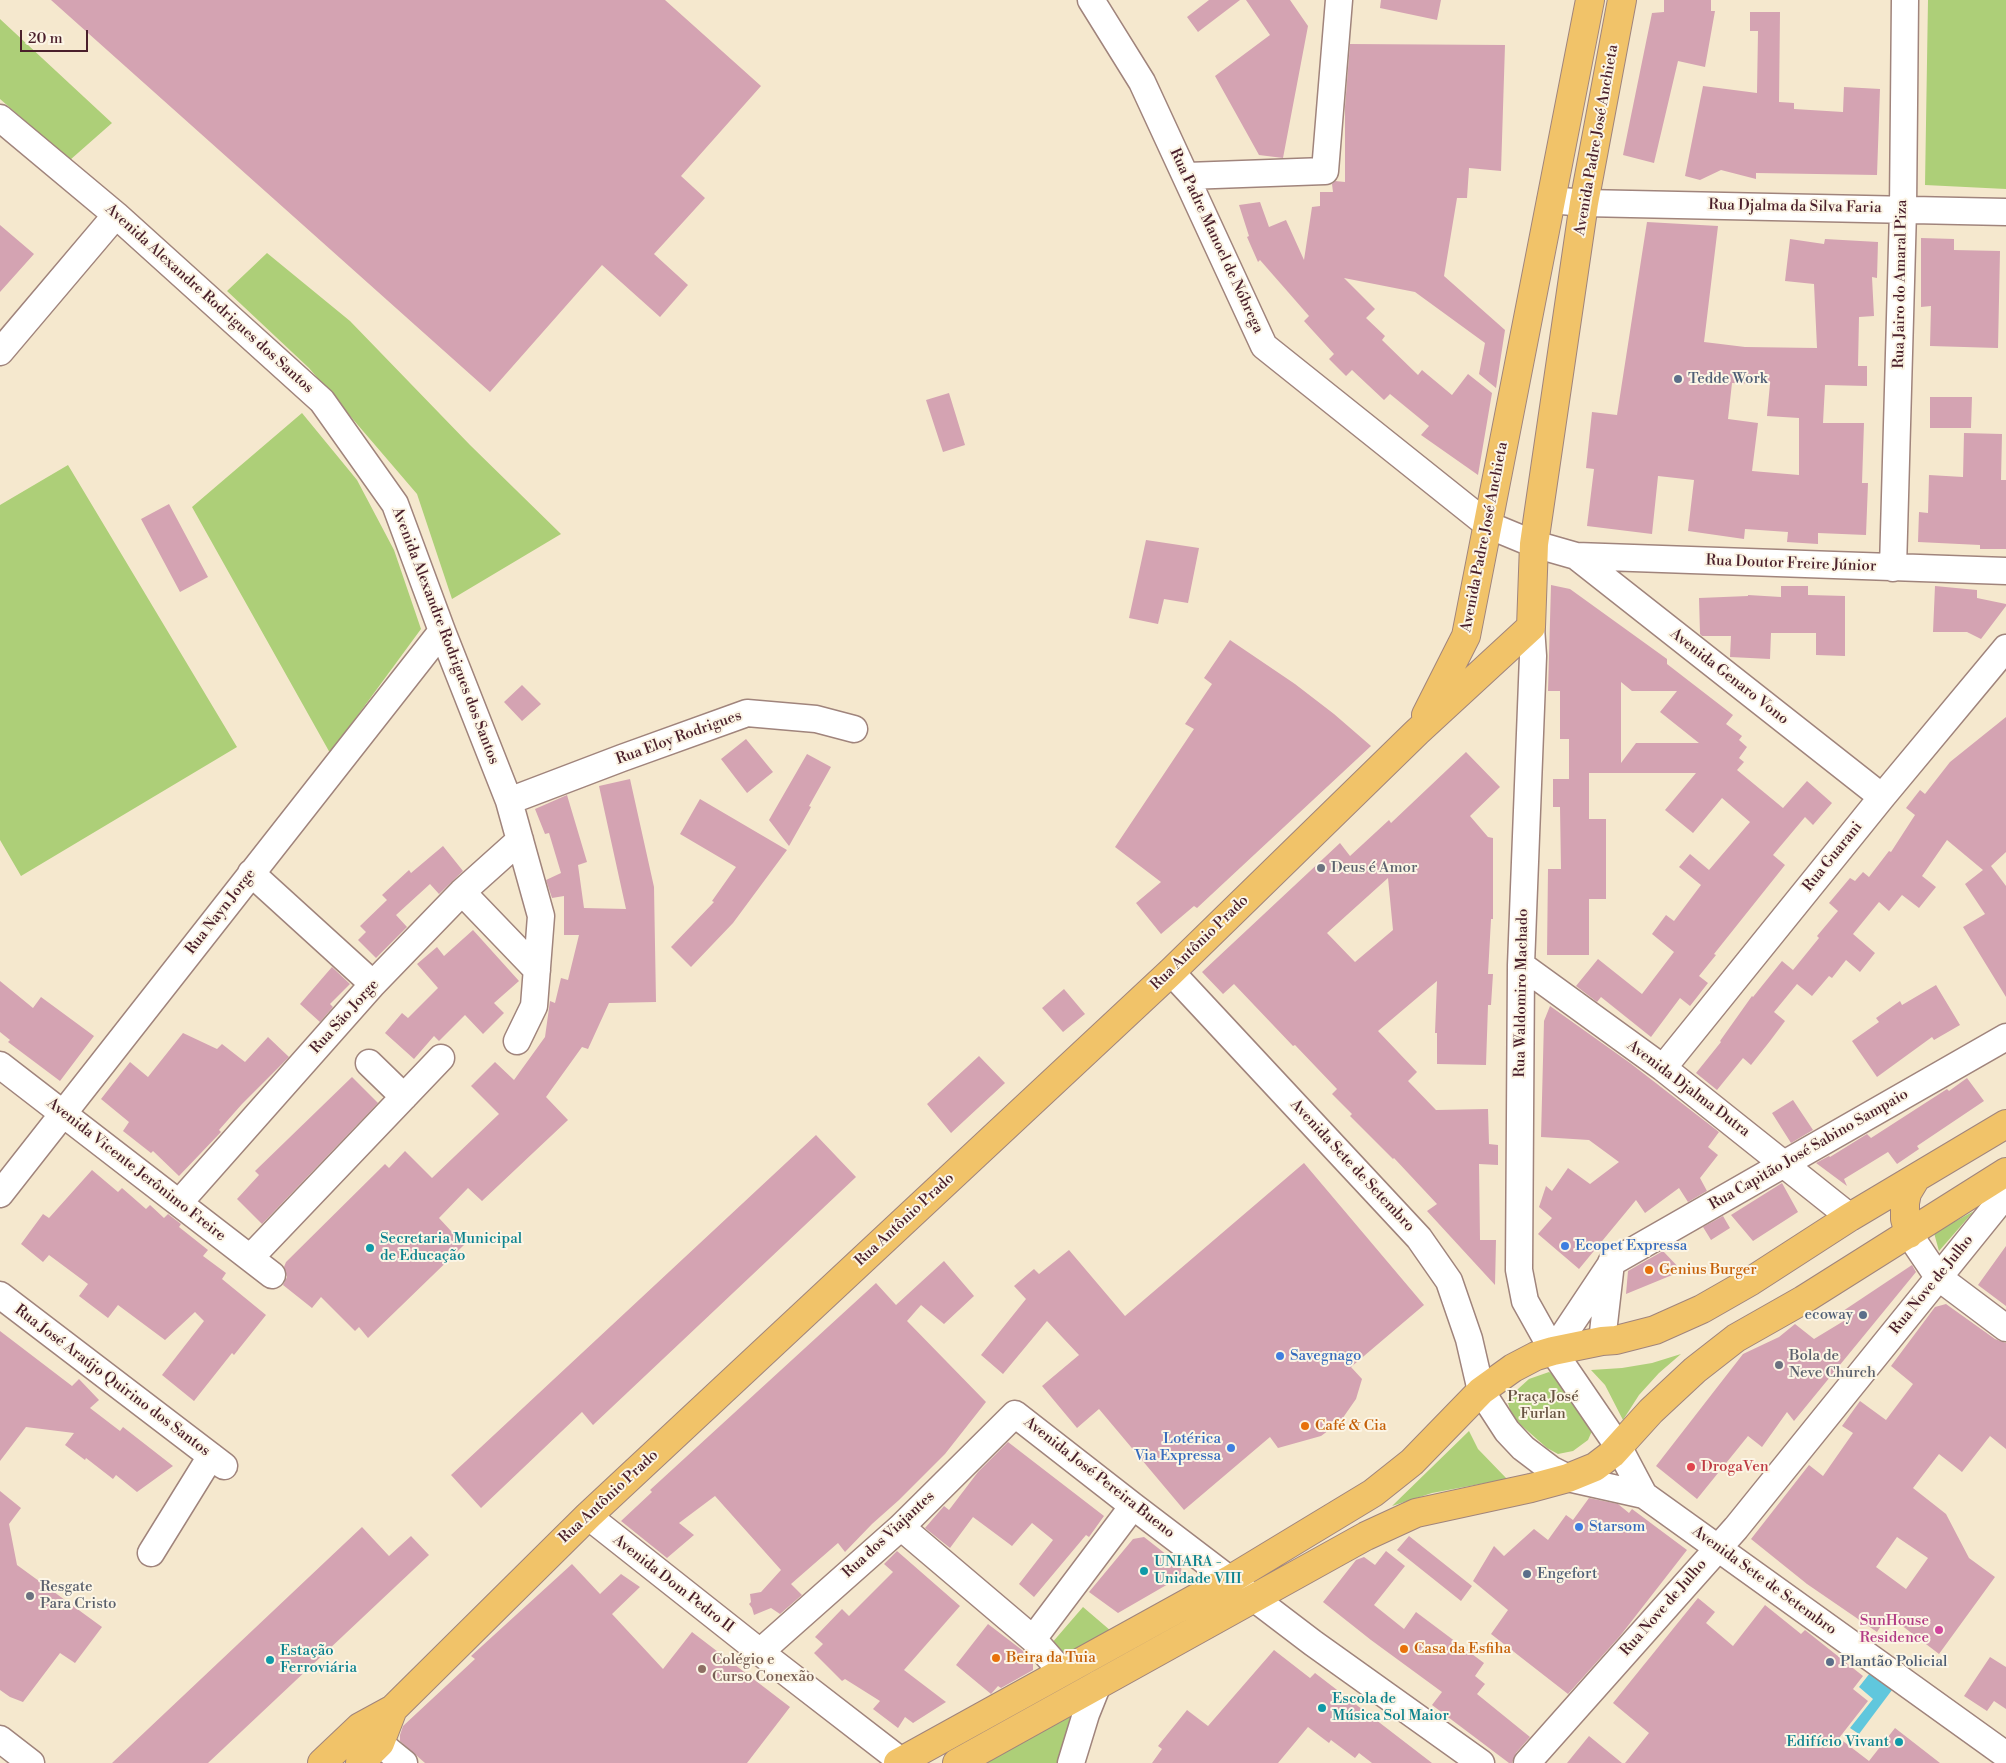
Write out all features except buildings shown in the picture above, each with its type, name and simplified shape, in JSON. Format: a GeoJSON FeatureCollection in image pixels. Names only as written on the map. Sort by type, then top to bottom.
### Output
{"type":"FeatureCollection","features":[{"type":"Feature","properties":{"kind":"main road","name":"Avenida Padre José Anchieta"},"geometry":{"type":"LineString","coordinates":[[1417,732],[1466,636],[1590,0]]}},
{"type":"Feature","properties":{"kind":"main road","name":"Avenida Padre José Anchieta"},"geometry":{"type":"LineString","coordinates":[[1531,627],[1534,544],[1584,203],[1622,0]]}},
{"type":"Feature","properties":{"kind":"main road"},"geometry":{"type":"LineString","coordinates":[[1417,732],[1531,627]]}},
{"type":"Feature","properties":{"kind":"main road","name":"Rua Antônio Prado"},"geometry":{"type":"LineString","coordinates":[[322,1763],[370,1735],[393,1709],[588,1516],[1171,972],[1417,732]]}},
{"type":"Feature","properties":{"kind":"main road"},"geometry":{"type":"LineString","coordinates":[[899,1762],[1231,1579],[1372,1493],[1412,1462],[1481,1391],[1513,1368],[1536,1356],[1602,1341],[1616,1340],[1654,1330],[1702,1309],[1752,1281],[1850,1217],[2006,1124]]}},
{"type":"Feature","properties":{"kind":"main road"},"geometry":{"type":"LineString","coordinates":[[957,1763],[1366,1536],[1416,1513],[1504,1495],[1568,1478],[1595,1467],[1612,1454],[1650,1411],[1695,1370],[1736,1338],[1803,1300],[2006,1172]]}},
{"type":"Feature","properties":{"kind":"main road"},"geometry":{"type":"LineString","coordinates":[[1909,1234],[1904,1219],[1905,1203],[1907,1193],[1916,1178]]}},
{"type":"Feature","properties":{"kind":"main road","name":"Rua Antônio Prado"},"geometry":{"type":"LineString","coordinates":[[360,1763],[370,1735]]}},
{"type":"Feature","properties":{"kind":"street","name":"Rua Padre Manoel de Nóbrega"},"geometry":{"type":"LineString","coordinates":[[1091,0],[1142,82],[1264,346],[1488,525],[1534,544],[1576,556]]}},
{"type":"Feature","properties":{"kind":"street"},"geometry":{"type":"LineString","coordinates":[[1187,176],[1325,171],[1339,0]]}},
{"type":"Feature","properties":{"kind":"street","name":"Rua Jairo do Amaral Piza"},"geometry":{"type":"LineString","coordinates":[[1893,568],[1903,210],[1906,0]]}},
{"type":"Feature","properties":{"kind":"street","name":"Avenida Alexandre Rodrigues dos Santos"},"geometry":{"type":"LineString","coordinates":[[0,118],[116,215],[322,401],[395,504],[442,631],[509,801],[541,916],[534,1006],[517,1041]]}},
{"type":"Feature","properties":{"kind":"street","name":"Rua Djalma da Silva Faria"},"geometry":{"type":"LineString","coordinates":[[1551,200],[1584,203],[2006,212]]}},
{"type":"Feature","properties":{"kind":"street"},"geometry":{"type":"LineString","coordinates":[[0,352],[116,215]]}},
{"type":"Feature","properties":{"kind":"street","name":"Rua Doutor Freire Júnior"},"geometry":{"type":"LineString","coordinates":[[1576,556],[2006,571]]}},
{"type":"Feature","properties":{"kind":"street","name":"Avenida Genaro Vono"},"geometry":{"type":"LineString","coordinates":[[1576,556],[1882,797]]}},
{"type":"Feature","properties":{"kind":"street","name":"Rua Waldomiro Machado"},"geometry":{"type":"LineString","coordinates":[[1531,627],[1532,666],[1521,965],[1519,1270],[1525,1301],[1553,1352],[1618,1446]]}},
{"type":"Feature","properties":{"kind":"street","name":"Rua Nayn Jorge"},"geometry":{"type":"LineString","coordinates":[[0,1194],[442,631]]}},
{"type":"Feature","properties":{"kind":"street","name":"Rua Guarani"},"geometry":{"type":"LineString","coordinates":[[1663,1068],[1882,797],[2006,648]]}},
{"type":"Feature","properties":{"kind":"street","name":"Rua Eloy Rodrigues"},"geometry":{"type":"LineString","coordinates":[[509,801],[747,713],[816,719],[854,729]]}},
{"type":"Feature","properties":{"kind":"street","name":"Rua São Jorge"},"geometry":{"type":"LineString","coordinates":[[179,1203],[373,984],[462,892],[520,840]]}},
{"type":"Feature","properties":{"kind":"street"},"geometry":{"type":"LineString","coordinates":[[251,874],[373,984]]}},
{"type":"Feature","properties":{"kind":"street"},"geometry":{"type":"LineString","coordinates":[[462,892],[537,970]]}},
{"type":"Feature","properties":{"kind":"street","name":"Avenida Djalma Dutra"},"geometry":{"type":"LineString","coordinates":[[1521,965],[1663,1068],[1850,1217]]}},
{"type":"Feature","properties":{"kind":"street","name":"Avenida Sete de Setembro"},"geometry":{"type":"LineString","coordinates":[[1171,972],[1418,1238],[1449,1281],[1469,1339],[1481,1391],[1507,1431],[1522,1448],[1546,1466],[1568,1478],[1644,1495],[2006,1755]]}},
{"type":"Feature","properties":{"kind":"street","name":"Rua Capitão José Sabino Sampaio"},"geometry":{"type":"LineString","coordinates":[[1553,1352],[1611,1263],[2006,1036]]}},
{"type":"Feature","properties":{"kind":"street"},"geometry":{"type":"LineString","coordinates":[[250,1258],[441,1058]]}},
{"type":"Feature","properties":{"kind":"street"},"geometry":{"type":"LineString","coordinates":[[369,1063],[404,1097]]}},
{"type":"Feature","properties":{"kind":"street","name":"Avenida Vicente Jerônimo Freire"},"geometry":{"type":"LineString","coordinates":[[0,1065],[272,1275]]}},
{"type":"Feature","properties":{"kind":"street","name":"Rua Nove de Julho"},"geometry":{"type":"LineString","coordinates":[[1527,1763],[1736,1528],[2006,1194]]}},
{"type":"Feature","properties":{"kind":"street"},"geometry":{"type":"LineString","coordinates":[[1909,1234],[1938,1277],[2006,1328]]}},
{"type":"Feature","properties":{"kind":"street"},"geometry":{"type":"LineString","coordinates":[[1602,1341],[1611,1263]]}},
{"type":"Feature","properties":{"kind":"street","name":"Rua José Araújo Quirino dos Santos"},"geometry":{"type":"LineString","coordinates":[[0,1295],[217,1461],[151,1553]]}},
{"type":"Feature","properties":{"kind":"street","name":"Avenida José Pereira Bueno"},"geometry":{"type":"LineString","coordinates":[[1015,1414],[1313,1642],[1481,1763]]}},
{"type":"Feature","properties":{"kind":"street","name":"Rua dos Viajantes"},"geometry":{"type":"LineString","coordinates":[[760,1652],[901,1527],[1015,1414]]}},
{"type":"Feature","properties":{"kind":"street","name":"Avenida Sete de Setembro"},"geometry":{"type":"LineString","coordinates":[[1618,1446],[1644,1495]]}},
{"type":"Feature","properties":{"kind":"street"},"geometry":{"type":"LineString","coordinates":[[1033,1639],[1133,1506]]}},
{"type":"Feature","properties":{"kind":"street","name":"Avenida Dom Pedro II"},"geometry":{"type":"LineString","coordinates":[[588,1516],[899,1762]]}},
{"type":"Feature","properties":{"kind":"street"},"geometry":{"type":"LineString","coordinates":[[901,1527],[1033,1639],[1062,1672]]}},
{"type":"Feature","properties":{"kind":"street"},"geometry":{"type":"LineString","coordinates":[[1071,1763],[1086,1714],[1098,1684]]}},
{"type":"Feature","properties":{"kind":"street"},"geometry":{"type":"LineString","coordinates":[[370,1735],[404,1763]]}},
{"type":"Feature","properties":{"kind":"street"},"geometry":{"type":"LineString","coordinates":[[0,1739],[31,1763]]}},
{"type":"Feature","properties":{"kind":"green space"},"geometry":{"type":"Polygon","coordinates":[[[1928,0],[2006,0],[2006,189],[1925,185],[1928,0]]]}},
{"type":"Feature","properties":{"kind":"green space"},"geometry":{"type":"Polygon","coordinates":[[[0,19],[112,123],[70,160],[0,99],[0,19]]]}},
{"type":"Feature","properties":{"kind":"green space"},"geometry":{"type":"Polygon","coordinates":[[[267,253],[350,321],[470,445],[561,534],[452,599],[417,494],[309,368],[227,291],[267,253]]]}},
{"type":"Feature","properties":{"kind":"green space"},"geometry":{"type":"Polygon","coordinates":[[[302,413],[357,480],[394,550],[421,629],[330,753],[192,507],[302,413]]]}},
{"type":"Feature","properties":{"kind":"green space"},"geometry":{"type":"Polygon","coordinates":[[[68,465],[237,747],[21,876],[0,840],[0,505],[68,465]]]}},
{"type":"Feature","properties":{"kind":"green space"},"geometry":{"type":"Polygon","coordinates":[[[1974,1211],[1939,1251],[1934,1233],[1974,1211]]]}},
{"type":"Feature","properties":{"kind":"green space","name":"Praça José Furlan"},"geometry":{"type":"Polygon","coordinates":[[[1681,1354],[1659,1373],[1639,1395],[1623,1420],[1605,1385],[1591,1370],[1622,1368],[1652,1363],[1681,1354]]]}},
{"type":"Feature","properties":{"kind":"green space","name":"Praça José Furlan"},"geometry":{"type":"Polygon","coordinates":[[[1549,1372],[1559,1378],[1592,1431],[1588,1440],[1573,1451],[1558,1454],[1547,1448],[1511,1414],[1507,1399],[1529,1379],[1549,1372]]]}},
{"type":"Feature","properties":{"kind":"green space","name":"Praça José Furlan"},"geometry":{"type":"Polygon","coordinates":[[[1469,1431],[1478,1449],[1507,1479],[1432,1493],[1392,1506],[1469,1431]]]}},
{"type":"Feature","properties":{"kind":"green space"},"geometry":{"type":"Polygon","coordinates":[[[1083,1607],[1111,1631],[1065,1659],[1051,1644],[1083,1607]]]}},
{"type":"Feature","properties":{"kind":"green space"},"geometry":{"type":"Polygon","coordinates":[[[1076,1713],[1061,1763],[985,1763],[1076,1713]]]}},
{"type":"Feature","properties":{"kind":"water"},"geometry":{"type":"Polygon","coordinates":[[[1870,1673],[1892,1690],[1859,1734],[1850,1728],[1873,1699],[1859,1687],[1870,1673]]]}},
{"type":"Feature","properties":{"kind":"place","name":"Tedde Work"},"geometry":{"type":"Point","coordinates":[1678,379]}},
{"type":"Feature","properties":{"kind":"place","name":"Deus é Amor"},"geometry":{"type":"Point","coordinates":[1321,868]}},
{"type":"Feature","properties":{"kind":"place","name":"Ecopet Expressa"},"geometry":{"type":"Point","coordinates":[1565,1246]}},
{"type":"Feature","properties":{"kind":"place","name":"Secretaria Municipal de Educação"},"geometry":{"type":"Point","coordinates":[370,1248]}},
{"type":"Feature","properties":{"kind":"place","name":"Genius Burger"},"geometry":{"type":"Point","coordinates":[1649,1270]}},
{"type":"Feature","properties":{"kind":"place","name":"ecoway"},"geometry":{"type":"Point","coordinates":[1863,1315]}},
{"type":"Feature","properties":{"kind":"place","name":"Savegnago"},"geometry":{"type":"Point","coordinates":[1280,1356]}},
{"type":"Feature","properties":{"kind":"place","name":"Bola de Neve Church"},"geometry":{"type":"Point","coordinates":[1779,1365]}},
{"type":"Feature","properties":{"kind":"place","name":"Café & Cia"},"geometry":{"type":"Point","coordinates":[1305,1426]}},
{"type":"Feature","properties":{"kind":"place","name":"Lotérica Via Expressa"},"geometry":{"type":"Point","coordinates":[1231,1448]}},
{"type":"Feature","properties":{"kind":"place","name":"DrogaVen"},"geometry":{"type":"Point","coordinates":[1691,1467]}},
{"type":"Feature","properties":{"kind":"place","name":"Starsom"},"geometry":{"type":"Point","coordinates":[1579,1527]}},
{"type":"Feature","properties":{"kind":"place","name":"UNIARA - Unidade VIII"},"geometry":{"type":"Point","coordinates":[1144,1571]}},
{"type":"Feature","properties":{"kind":"place","name":"Engefort"},"geometry":{"type":"Point","coordinates":[1527,1574]}},
{"type":"Feature","properties":{"kind":"place","name":"Resgate Para Cristo"},"geometry":{"type":"Point","coordinates":[30,1596]}},
{"type":"Feature","properties":{"kind":"place","name":"SunHouse Residence"},"geometry":{"type":"Point","coordinates":[1939,1630]}},
{"type":"Feature","properties":{"kind":"place","name":"Casa da Esfiha"},"geometry":{"type":"Point","coordinates":[1404,1649]}},
{"type":"Feature","properties":{"kind":"place","name":"Beira da Tuia"},"geometry":{"type":"Point","coordinates":[996,1658]}},
{"type":"Feature","properties":{"kind":"place","name":"Estação Ferroviária"},"geometry":{"type":"Point","coordinates":[270,1660]}},
{"type":"Feature","properties":{"kind":"place","name":"Plantão Policial"},"geometry":{"type":"Point","coordinates":[1830,1662]}},
{"type":"Feature","properties":{"kind":"place","name":"Colégio e Curso Conexão"},"geometry":{"type":"Point","coordinates":[702,1669]}},
{"type":"Feature","properties":{"kind":"place","name":"Escola de Música Sol Maior"},"geometry":{"type":"Point","coordinates":[1322,1708]}},
{"type":"Feature","properties":{"kind":"place","name":"Edifício Vivant"},"geometry":{"type":"Point","coordinates":[1899,1742]}}]}
